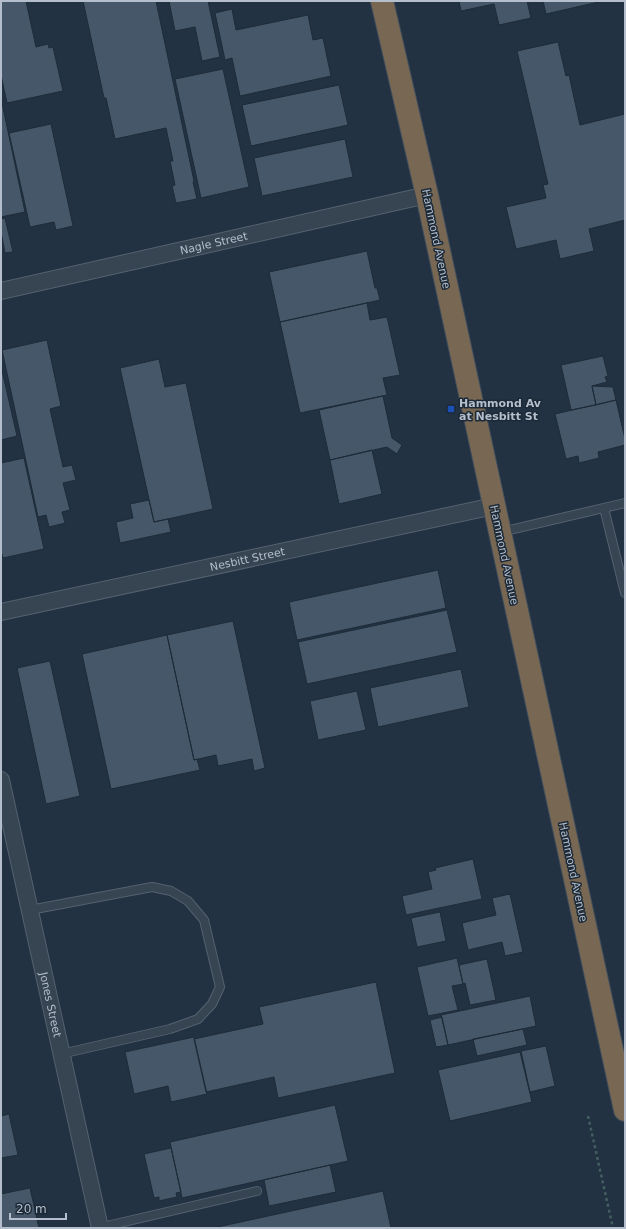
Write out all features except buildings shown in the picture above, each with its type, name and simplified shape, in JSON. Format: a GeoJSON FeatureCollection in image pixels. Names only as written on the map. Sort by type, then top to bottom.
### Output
{"type":"FeatureCollection","features":[{"type":"Feature","properties":{"kind":"highway","name":"Hammond Avenue"},"geometry":{"type":"LineString","coordinates":[[382,1],[427,195],[625,1110]]}},
{"type":"Feature","properties":{"kind":"street","name":"Nagle Street"},"geometry":{"type":"LineString","coordinates":[[1,291],[427,195]]}},
{"type":"Feature","properties":{"kind":"street","name":"Nesbitt Street"},"geometry":{"type":"LineString","coordinates":[[1,612],[494,506]]}},
{"type":"Feature","properties":{"kind":"street","name":"Jones Street"},"geometry":{"type":"LineString","coordinates":[[1,780],[4,804],[30,910],[99,1228]]}},
{"type":"Feature","properties":{"kind":"lane"},"geometry":{"type":"LineString","coordinates":[[500,532],[625,503]]}},
{"type":"Feature","properties":{"kind":"lane"},"geometry":{"type":"LineString","coordinates":[[604,508],[625,593]]}},
{"type":"Feature","properties":{"kind":"lane"},"geometry":{"type":"LineString","coordinates":[[30,910],[152,887],[171,891],[188,901],[204,920],[220,987],[212,1004],[198,1019],[170,1029],[61,1054]]}},
{"type":"Feature","properties":{"kind":"lane"},"geometry":{"type":"LineString","coordinates":[[99,1228],[257,1191]]}},
{"type":"Feature","properties":{"kind":"path"},"geometry":{"type":"LineString","coordinates":[[588,1116],[613,1228]]}},
{"type":"Feature","properties":{"kind":"place","name":"Hammond Av at Nesbitt St"},"geometry":{"type":"Point","coordinates":[451,409]}}]}
